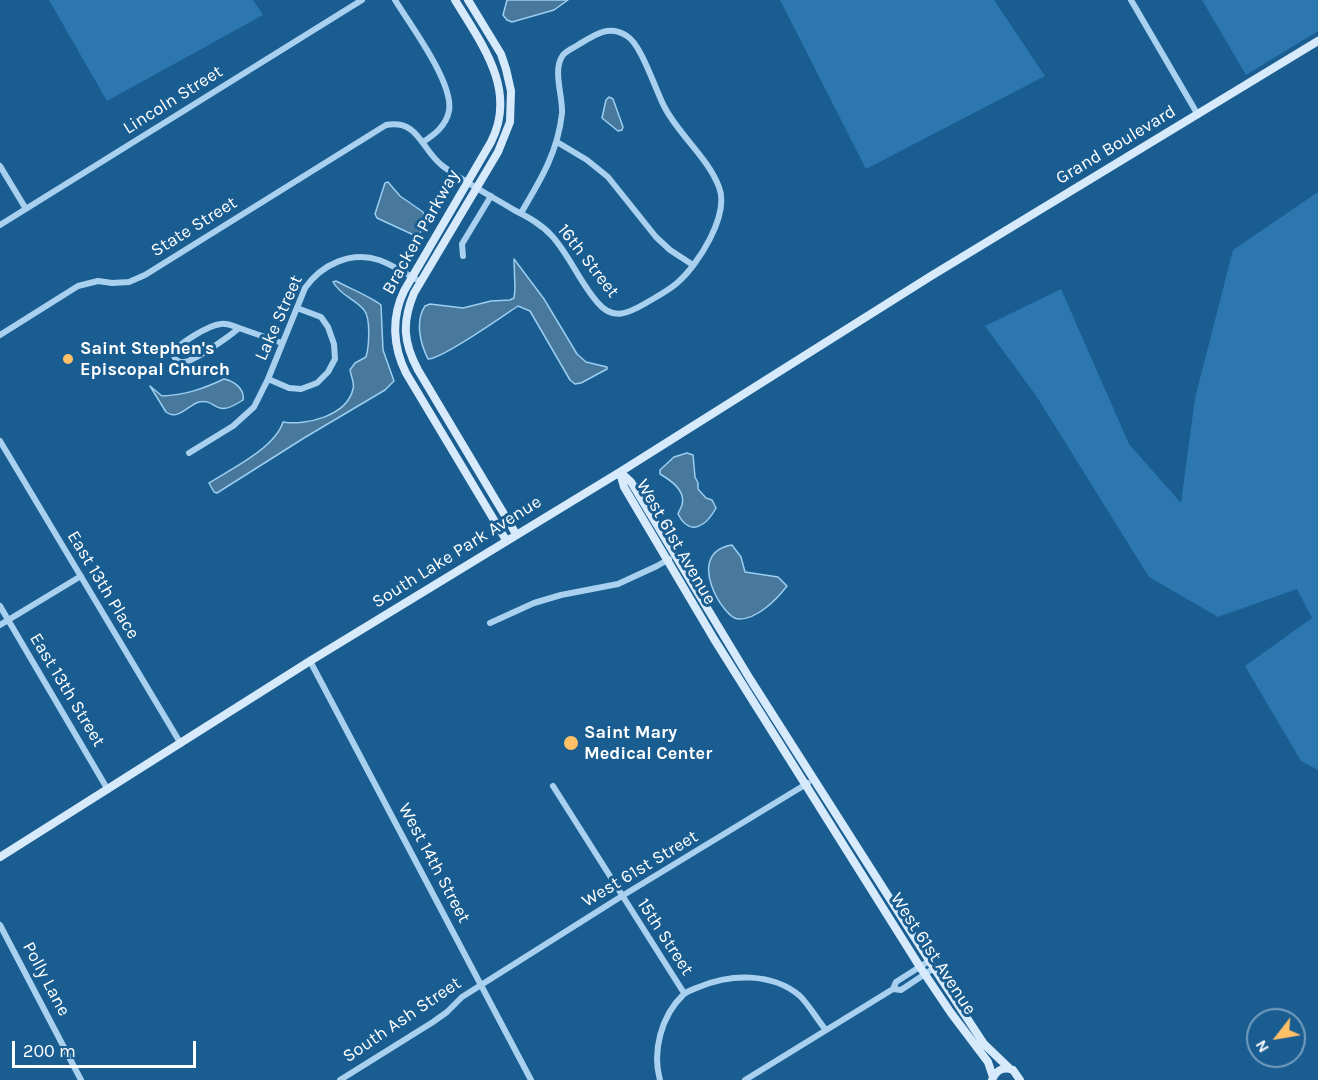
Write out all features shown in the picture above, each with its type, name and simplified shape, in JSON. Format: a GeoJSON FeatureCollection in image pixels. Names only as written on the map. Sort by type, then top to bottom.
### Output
{"type":"FeatureCollection","features":[{"type":"Feature","properties":{"kind":"main road","name":"Bracken Parkway"},"geometry":{"type":"LineString","coordinates":[[455,0],[494,67],[501,97],[500,116],[494,136],[411,276],[397,310],[396,346],[406,373],[506,540]]}},
{"type":"Feature","properties":{"kind":"main road","name":"Bracken Parkway"},"geometry":{"type":"LineString","coordinates":[[468,0],[501,54],[509,76],[512,99],[510,122],[506,137],[421,282],[407,311],[406,332],[409,354],[516,534]]}},
{"type":"Feature","properties":{"kind":"main road","name":"Grand Boulevard"},"geometry":{"type":"LineString","coordinates":[[932,276],[1318,41]]}},
{"type":"Feature","properties":{"kind":"main road","name":"South Lake Park Avenue"},"geometry":{"type":"LineString","coordinates":[[0,857],[310,661],[620,472],[932,276]]}},
{"type":"Feature","properties":{"kind":"main road","name":"West 61st Avenue"},"geometry":{"type":"LineString","coordinates":[[620,472],[631,482],[750,679],[932,965],[984,1044],[1017,1073],[1020,1080]]}},
{"type":"Feature","properties":{"kind":"main road","name":"West 61st Avenue"},"geometry":{"type":"LineString","coordinates":[[620,472],[624,487],[666,560],[804,785],[922,970],[988,1062],[993,1079]]}},
{"type":"Feature","properties":{"kind":"main road"},"geometry":{"type":"LineString","coordinates":[[993,1079],[1000,1069],[1009,1068]]}},
{"type":"Feature","properties":{"kind":"street","name":"Lincoln Street"},"geometry":{"type":"LineString","coordinates":[[0,225],[362,0]]}},
{"type":"Feature","properties":{"kind":"street"},"geometry":{"type":"LineString","coordinates":[[395,0],[443,80],[449,98],[449,113],[443,126],[423,142]]}},
{"type":"Feature","properties":{"kind":"street"},"geometry":{"type":"LineString","coordinates":[[1131,0],[1198,114]]}},
{"type":"Feature","properties":{"kind":"street"},"geometry":{"type":"LineString","coordinates":[[521,213],[548,168],[557,142],[562,112],[558,63],[564,53],[603,30],[616,31],[629,37],[640,53],[672,121],[712,174],[720,189],[722,204],[719,218],[710,238],[693,265],[670,250],[656,237],[608,177],[588,160],[557,142]]}},
{"type":"Feature","properties":{"kind":"street","name":"16th Street"},"geometry":{"type":"LineString","coordinates":[[397,123],[414,131],[440,164],[537,222],[566,253],[598,304],[611,314],[622,315],[634,310],[677,284],[693,265]]}},
{"type":"Feature","properties":{"kind":"street","name":"State Street"},"geometry":{"type":"LineString","coordinates":[[0,335],[78,286],[98,281],[129,282],[145,275],[386,125],[397,123]]}},
{"type":"Feature","properties":{"kind":"street"},"geometry":{"type":"LineString","coordinates":[[0,166],[26,209]]}},
{"type":"Feature","properties":{"kind":"street"},"geometry":{"type":"LineString","coordinates":[[463,256],[462,244],[491,196]]}},
{"type":"Feature","properties":{"kind":"street","name":"Lake Street"},"geometry":{"type":"LineString","coordinates":[[189,453],[234,426],[254,407],[268,380],[305,288],[314,275],[345,258],[362,257],[380,260],[421,282]]}},
{"type":"Feature","properties":{"kind":"street"},"geometry":{"type":"LineString","coordinates":[[268,380],[289,388],[301,389],[317,383],[328,372],[335,359],[334,344],[328,327],[321,317],[297,309]]}},
{"type":"Feature","properties":{"kind":"street"},"geometry":{"type":"LineString","coordinates":[[239,328],[186,363],[174,358],[173,354],[177,346],[213,326],[229,324],[282,343]]}},
{"type":"Feature","properties":{"kind":"street","name":"East 13th Place"},"geometry":{"type":"LineString","coordinates":[[0,441],[181,744]]}},
{"type":"Feature","properties":{"kind":"street"},"geometry":{"type":"LineString","coordinates":[[456,456],[465,450]]}},
{"type":"Feature","properties":{"kind":"street"},"geometry":{"type":"LineString","coordinates":[[490,623],[534,603],[561,595],[592,591],[618,584],[676,555]]}},
{"type":"Feature","properties":{"kind":"street"},"geometry":{"type":"LineString","coordinates":[[0,625],[81,576]]}},
{"type":"Feature","properties":{"kind":"street","name":"East 13th Street"},"geometry":{"type":"LineString","coordinates":[[0,606],[108,790]]}},
{"type":"Feature","properties":{"kind":"street","name":"West 14th Street"},"geometry":{"type":"LineString","coordinates":[[310,661],[531,1080]]}},
{"type":"Feature","properties":{"kind":"street","name":"West 61st Street"},"geometry":{"type":"LineString","coordinates":[[482,985],[622,896],[814,779]]}},
{"type":"Feature","properties":{"kind":"street","name":"15th Street"},"geometry":{"type":"LineString","coordinates":[[553,786],[684,993]]}},
{"type":"Feature","properties":{"kind":"street","name":"Polly Lane"},"geometry":{"type":"LineString","coordinates":[[0,925],[81,1080]]}},
{"type":"Feature","properties":{"kind":"street"},"geometry":{"type":"LineString","coordinates":[[745,1080],[893,989],[901,990],[922,970],[932,965]]}},
{"type":"Feature","properties":{"kind":"street"},"geometry":{"type":"LineString","coordinates":[[660,1080],[657,1070],[658,1043],[665,1022],[684,993],[715,980],[736,976],[758,978],[780,985],[800,996],[825,1029]]}},
{"type":"Feature","properties":{"kind":"street","name":"South Ash Street"},"geometry":{"type":"LineString","coordinates":[[340,1080],[447,1012],[462,997],[482,985]]}},
{"type":"Feature","properties":{"kind":"shaded area"},"geometry":{"type":"Polygon","coordinates":[[[49,0],[253,0],[263,15],[107,101],[49,0]]]}},
{"type":"Feature","properties":{"kind":"shaded area"},"geometry":{"type":"Polygon","coordinates":[[[507,0],[568,0],[554,10],[512,22],[503,15],[507,0]]]}},
{"type":"Feature","properties":{"kind":"shaded area"},"geometry":{"type":"Polygon","coordinates":[[[780,0],[994,0],[1045,76],[866,169],[780,0]]]}},
{"type":"Feature","properties":{"kind":"shaded area"},"geometry":{"type":"Polygon","coordinates":[[[1202,0],[1318,0],[1318,31],[1246,75],[1202,0]]]}},
{"type":"Feature","properties":{"kind":"shaded area"},"geometry":{"type":"Polygon","coordinates":[[[609,97],[613,99],[622,130],[618,131],[602,118],[606,100],[609,97]]]}},
{"type":"Feature","properties":{"kind":"shaded area"},"geometry":{"type":"Polygon","coordinates":[[[388,182],[400,196],[423,212],[426,222],[418,237],[377,218],[375,214],[385,183],[388,182]]]}},
{"type":"Feature","properties":{"kind":"shaded area"},"geometry":{"type":"Polygon","coordinates":[[[1318,192],[1318,770],[1301,761],[1245,666],[1312,618],[1297,589],[1218,617],[1149,577],[1037,397],[985,326],[1061,289],[1129,444],[1181,503],[1195,398],[1233,250],[1318,192]]]}},
{"type":"Feature","properties":{"kind":"shaded area"},"geometry":{"type":"Polygon","coordinates":[[[514,259],[544,299],[577,354],[586,362],[607,367],[607,369],[575,384],[570,380],[530,311],[518,306],[445,353],[428,359],[419,325],[425,306],[430,304],[463,308],[514,298],[514,259]]]}},
{"type":"Feature","properties":{"kind":"shaded area"},"geometry":{"type":"Polygon","coordinates":[[[336,281],[381,305],[383,350],[394,381],[385,390],[217,493],[214,492],[209,483],[262,449],[278,432],[283,422],[302,422],[324,417],[343,406],[349,398],[353,387],[350,370],[355,363],[366,357],[369,340],[368,326],[364,310],[340,291],[333,282],[336,281]]]}},
{"type":"Feature","properties":{"kind":"shaded area"},"geometry":{"type":"Polygon","coordinates":[[[224,379],[238,386],[243,400],[226,408],[199,402],[175,415],[166,412],[150,386],[162,396],[194,391],[224,379]]]}},
{"type":"Feature","properties":{"kind":"shaded area"},"geometry":{"type":"Polygon","coordinates":[[[687,453],[693,455],[698,489],[706,498],[712,500],[716,508],[703,524],[693,527],[688,526],[678,514],[683,500],[679,490],[660,474],[660,470],[674,457],[687,453]]]}},
{"type":"Feature","properties":{"kind":"shaded area"},"geometry":{"type":"Polygon","coordinates":[[[732,545],[741,557],[745,572],[778,577],[787,586],[766,608],[752,616],[738,619],[724,609],[717,598],[711,585],[709,572],[710,560],[718,550],[732,545]]]}},
{"type":"Feature","properties":{"kind":"place","name":"Saint Stephen's Episcopal Church"},"geometry":{"type":"Point","coordinates":[68,359]}},
{"type":"Feature","properties":{"kind":"place","name":"Saint Mary Medical Center"},"geometry":{"type":"Point","coordinates":[571,743]}}]}
